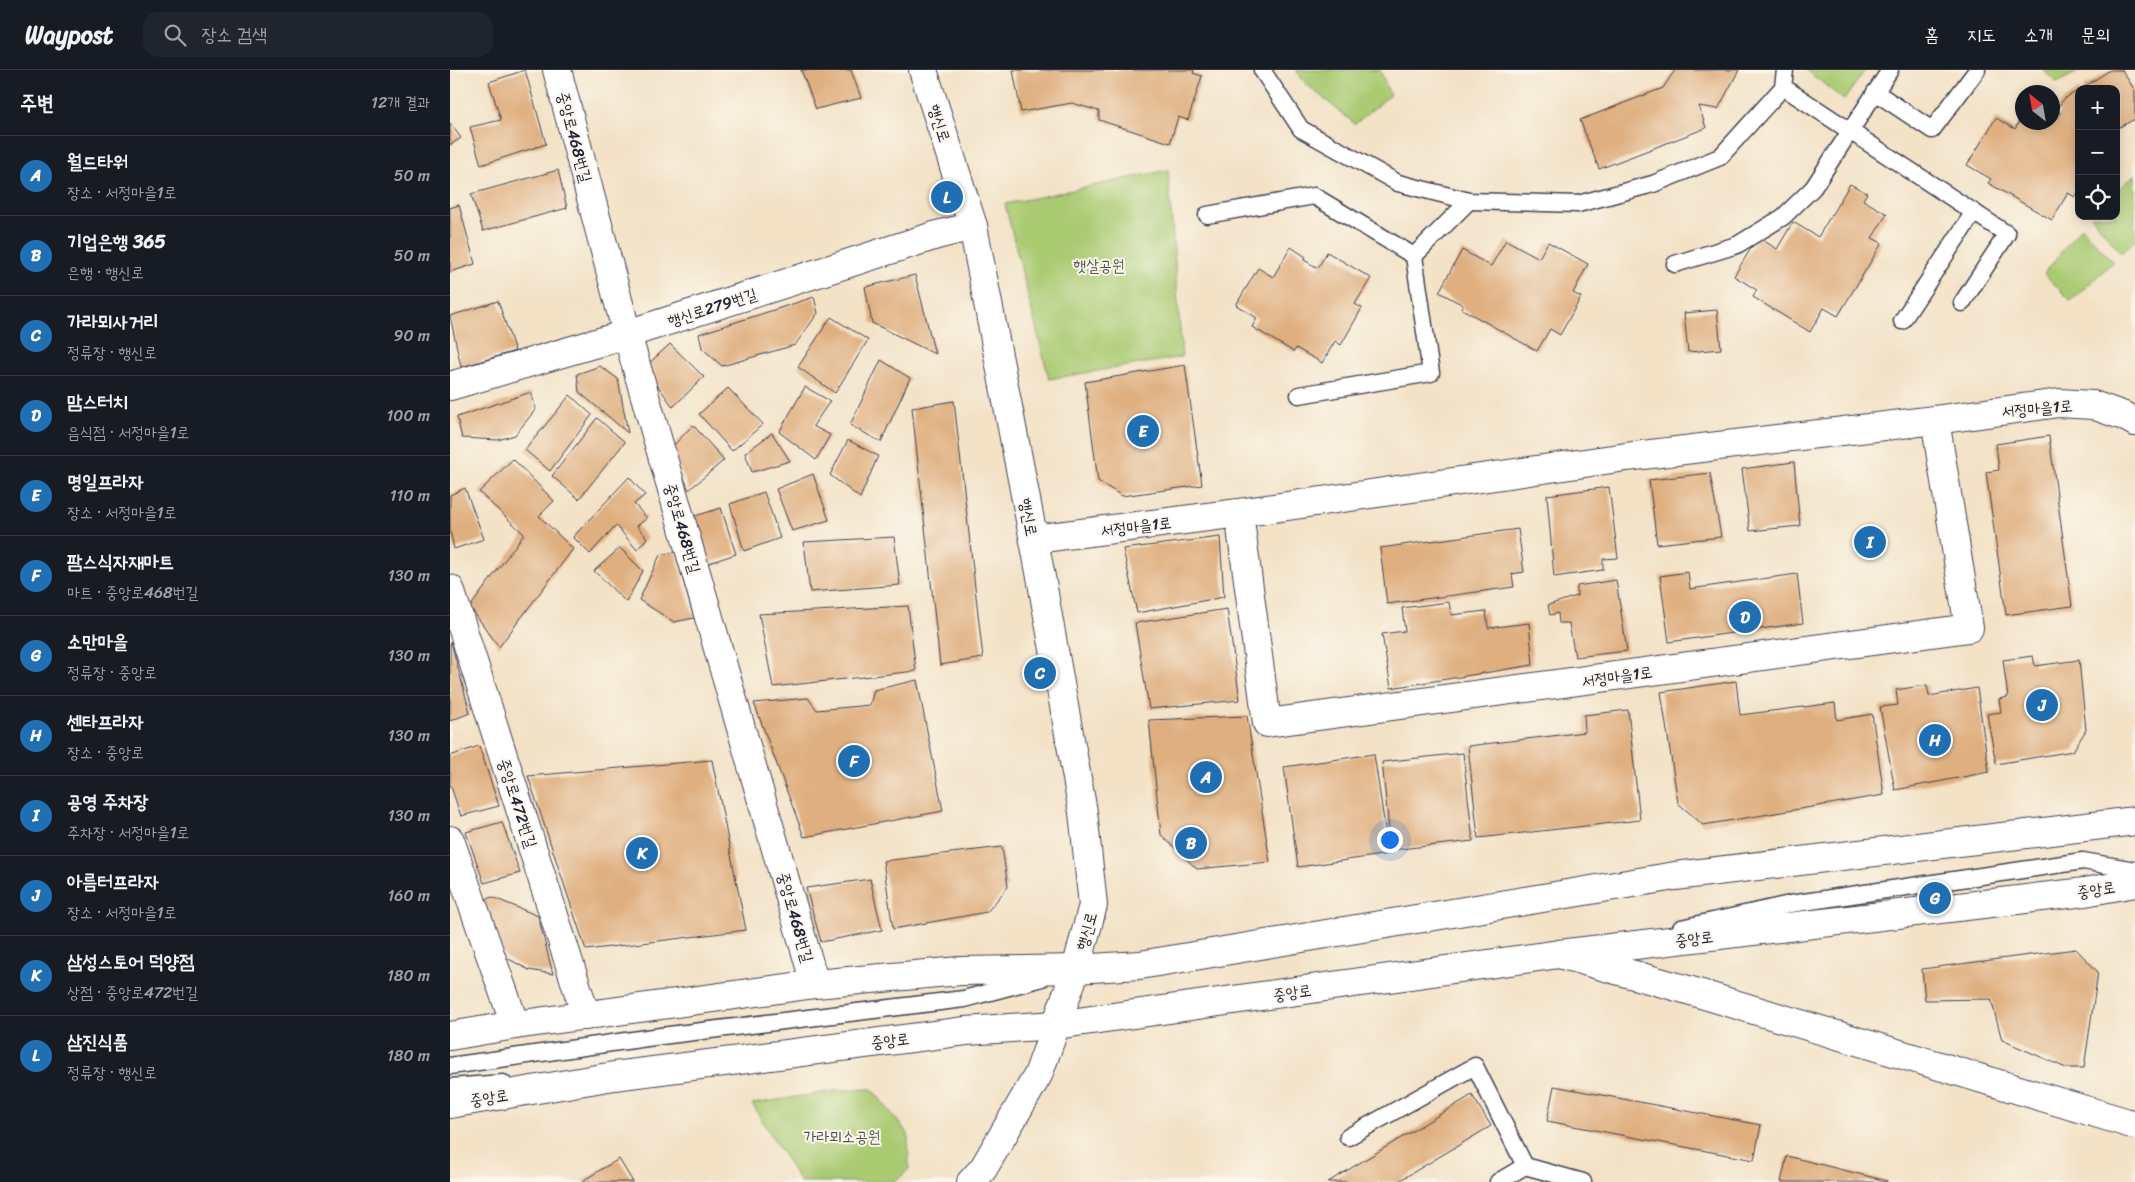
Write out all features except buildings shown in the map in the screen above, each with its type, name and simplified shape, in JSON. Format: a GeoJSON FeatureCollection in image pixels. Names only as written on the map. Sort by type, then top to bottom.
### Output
{"type":"FeatureCollection","features":[{"type":"Feature","properties":{"kind":"street","name":"중앙로468번길"},"geometry":{"type":"LineString","coordinates":[[557,70],[627,334],[815,984]]}},
{"type":"Feature","properties":{"kind":"street","name":"행신로"},"geometry":{"type":"LineString","coordinates":[[923,70],[973,226],[1034,539],[1083,812],[1093,905],[1076,969],[1056,1025]]}},
{"type":"Feature","properties":{"kind":"street","name":"행신로279번길"},"geometry":{"type":"LineString","coordinates":[[450,386],[627,334],[937,234],[973,226]]}},
{"type":"Feature","properties":{"kind":"street","name":"서정마을1로"},"geometry":{"type":"LineString","coordinates":[[1034,539],[1239,513],[1626,457],[1935,420],[2059,403],[2092,405],[2124,416],[2135,422]]}},
{"type":"Feature","properties":{"kind":"street","name":"서정마을1로"},"geometry":{"type":"LineString","coordinates":[[1239,513],[1267,723],[1277,722],[1969,628],[1935,420]]}},
{"type":"Feature","properties":{"kind":"street","name":"중앙로472번길"},"geometry":{"type":"LineString","coordinates":[[450,589],[586,1016]]}},
{"type":"Feature","properties":{"kind":"street"},"geometry":{"type":"LineString","coordinates":[[450,1036],[515,1025],[815,984],[960,971],[1076,969],[1140,964],[1674,876],[2135,821]]}},
{"type":"Feature","properties":{"kind":"street"},"geometry":{"type":"LineString","coordinates":[[450,840],[515,1025]]}},
{"type":"Feature","properties":{"kind":"street","name":"중앙로"},"geometry":{"type":"LineString","coordinates":[[450,1104],[614,1076],[966,1031],[1056,1025],[1559,954],[2085,892],[2135,883]]}},
{"type":"Feature","properties":{"kind":"street"},"geometry":{"type":"LineString","coordinates":[[1559,954],[1688,990],[2135,1125]]}},
{"type":"Feature","properties":{"kind":"street"},"geometry":{"type":"LineString","coordinates":[[971,1182],[983,1169],[1038,1075],[1056,1025]]}},
{"type":"Feature","properties":{"kind":"lane"},"geometry":{"type":"LineString","coordinates":[[1262,70],[1301,130],[1398,183],[1469,201],[1578,204],[1653,184],[1720,157],[1783,87],[1785,70]]}},
{"type":"Feature","properties":{"kind":"lane"},"geometry":{"type":"LineString","coordinates":[[1675,264],[1737,245],[1783,217],[1812,188],[1890,70]]}},
{"type":"Feature","properties":{"kind":"lane"},"geometry":{"type":"LineString","coordinates":[[1875,92],[1932,130],[1977,70]]}},
{"type":"Feature","properties":{"kind":"lane"},"geometry":{"type":"LineString","coordinates":[[1783,87],[2007,234],[1962,303]]}},
{"type":"Feature","properties":{"kind":"lane"},"geometry":{"type":"LineString","coordinates":[[1207,214],[1314,196],[1414,256]]}},
{"type":"Feature","properties":{"kind":"lane"},"geometry":{"type":"LineString","coordinates":[[1414,256],[1469,201]]}},
{"type":"Feature","properties":{"kind":"lane"},"geometry":{"type":"LineString","coordinates":[[1902,321],[1974,212]]}},
{"type":"Feature","properties":{"kind":"lane"},"geometry":{"type":"LineString","coordinates":[[1299,395],[1431,373],[1414,256]]}},
{"type":"Feature","properties":{"kind":"lane"},"geometry":{"type":"LineString","coordinates":[[1559,954],[1790,904],[2083,860],[2135,870]]}},
{"type":"Feature","properties":{"kind":"lane"},"geometry":{"type":"LineString","coordinates":[[450,1066],[661,1036],[964,999],[1076,969]]}},
{"type":"Feature","properties":{"kind":"lane"},"geometry":{"type":"LineString","coordinates":[[1348,1137],[1475,1066],[1525,1166]]}},
{"type":"Feature","properties":{"kind":"lane"},"geometry":{"type":"LineString","coordinates":[[450,1087],[614,1076]]}},
{"type":"Feature","properties":{"kind":"lane"},"geometry":{"type":"LineString","coordinates":[[1498,1182],[1525,1166],[1582,1182]]}},
{"type":"Feature","properties":{"kind":"green space"},"geometry":{"type":"Polygon","coordinates":[[[1296,70],[1380,70],[1390,95],[1355,124],[1305,83],[1296,70]]]}},
{"type":"Feature","properties":{"kind":"green space"},"geometry":{"type":"Polygon","coordinates":[[[1806,70],[1865,70],[1844,100],[1806,70]]]}},
{"type":"Feature","properties":{"kind":"green space"},"geometry":{"type":"Polygon","coordinates":[[[2043,70],[2081,70],[2057,83],[2043,70]]]}},
{"type":"Feature","properties":{"kind":"green space","name":"햇살공원"},"geometry":{"type":"Polygon","coordinates":[[[1168,170],[1182,357],[1049,379],[1005,204],[1168,170]]]}},
{"type":"Feature","properties":{"kind":"green space"},"geometry":{"type":"Polygon","coordinates":[[[2135,174],[2135,240],[2121,253],[2094,220],[2120,220],[2120,188],[2135,174]]]}},
{"type":"Feature","properties":{"kind":"green space"},"geometry":{"type":"Polygon","coordinates":[[[2081,227],[2113,262],[2071,301],[2044,274],[2081,227]]]}},
{"type":"Feature","properties":{"kind":"green space","name":"가라뫼소공원"},"geometry":{"type":"Polygon","coordinates":[[[872,1089],[908,1134],[909,1169],[895,1182],[800,1182],[752,1104],[840,1090],[872,1089]]]}},
{"type":"Feature","properties":{"kind":"place","name":"삼진식품"},"geometry":{"type":"Point","coordinates":[947,197]}},
{"type":"Feature","properties":{"kind":"place","name":"명일프라자"},"geometry":{"type":"Point","coordinates":[1143,431]}},
{"type":"Feature","properties":{"kind":"place","name":"공영 주차장"},"geometry":{"type":"Point","coordinates":[1870,542]}},
{"type":"Feature","properties":{"kind":"place","name":"맘스터치"},"geometry":{"type":"Point","coordinates":[1745,617]}},
{"type":"Feature","properties":{"kind":"place","name":"가라뫼사거리"},"geometry":{"type":"Point","coordinates":[1040,673]}},
{"type":"Feature","properties":{"kind":"place","name":"아름터프라자"},"geometry":{"type":"Point","coordinates":[2042,705]}},
{"type":"Feature","properties":{"kind":"place","name":"센타프라자"},"geometry":{"type":"Point","coordinates":[1935,740]}},
{"type":"Feature","properties":{"kind":"place","name":"팜스식자재마트"},"geometry":{"type":"Point","coordinates":[854,761]}},
{"type":"Feature","properties":{"kind":"place","name":"월드타워"},"geometry":{"type":"Point","coordinates":[1206,777]}},
{"type":"Feature","properties":{"kind":"place","name":"기업은행 365"},"geometry":{"type":"Point","coordinates":[1191,843]}},
{"type":"Feature","properties":{"kind":"place","name":"삼성스토어 덕양점"},"geometry":{"type":"Point","coordinates":[642,853]}},
{"type":"Feature","properties":{"kind":"place","name":"소만마을"},"geometry":{"type":"Point","coordinates":[1935,898]}}]}
